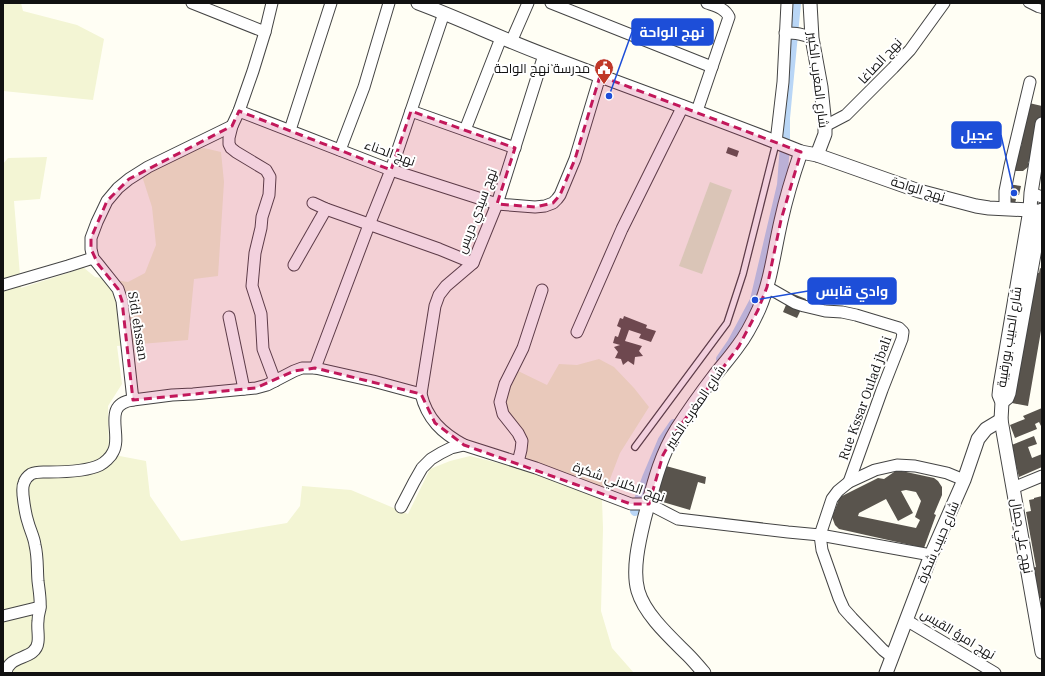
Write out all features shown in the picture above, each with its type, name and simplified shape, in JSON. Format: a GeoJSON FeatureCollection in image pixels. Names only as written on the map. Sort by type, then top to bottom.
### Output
{"type":"FeatureCollection","features":[{"type":"Feature","properties":{"kind":"street"},"geometry":{"type":"LineString","coordinates":[[192,3],[265,32]]}},
{"type":"Feature","properties":{"kind":"street"},"geometry":{"type":"LineString","coordinates":[[272,3],[253,71],[232,126],[229,144],[236,152],[266,170],[270,177],[269,195],[262,217],[255,253],[252,286],[261,314],[263,349],[275,381]]}},
{"type":"Feature","properties":{"kind":"street"},"geometry":{"type":"LineString","coordinates":[[290,130],[331,3]]}},
{"type":"Feature","properties":{"kind":"street"},"geometry":{"type":"LineString","coordinates":[[340,150],[364,87],[389,3]]}},
{"type":"Feature","properties":{"kind":"street","name":"نهج الواحة"},"geometry":{"type":"LineString","coordinates":[[418,3],[443,9],[506,40],[697,111],[801,152],[817,155],[919,191],[976,206],[1038,211]]}},
{"type":"Feature","properties":{"kind":"street"},"geometry":{"type":"LineString","coordinates":[[465,130],[506,40],[528,3]]}},
{"type":"Feature","properties":{"kind":"street"},"geometry":{"type":"LineString","coordinates":[[551,3],[712,67]]}},
{"type":"Feature","properties":{"kind":"street"},"geometry":{"type":"LineString","coordinates":[[697,111],[728,20],[727,13],[723,9],[707,3]]}},
{"type":"Feature","properties":{"kind":"street"},"geometry":{"type":"LineString","coordinates":[[776,142],[783,82],[787,3]]}},
{"type":"Feature","properties":{"kind":"street","name":"شارع المغرب الكبير"},"geometry":{"type":"LineString","coordinates":[[810,3],[812,38],[821,87],[825,126],[825,134],[817,155]]}},
{"type":"Feature","properties":{"kind":"street","name":"نهج الصاغا"},"geometry":{"type":"LineString","coordinates":[[825,126],[846,115],[893,68],[910,50],[944,3]]}},
{"type":"Feature","properties":{"kind":"street"},"geometry":{"type":"LineString","coordinates":[[1028,3],[1042,9]]}},
{"type":"Feature","properties":{"kind":"street"},"geometry":{"type":"LineString","coordinates":[[315,368],[391,170],[443,9]]}},
{"type":"Feature","properties":{"kind":"street"},"geometry":{"type":"LineString","coordinates":[[785,33],[802,34],[812,38]]}},
{"type":"Feature","properties":{"kind":"street","name":"نهج سيدي دريس"},"geometry":{"type":"LineString","coordinates":[[464,445],[452,439],[435,423],[428,413],[421,394],[435,306],[439,295],[446,286],[473,263],[497,204],[544,55]]}},
{"type":"Feature","properties":{"kind":"street","name":"نهج الحناء"},"geometry":{"type":"LineString","coordinates":[[239,111],[391,170],[497,204],[535,207],[553,203],[560,195],[575,159],[600,76]]}},
{"type":"Feature","properties":{"kind":"street"},"geometry":{"type":"LineString","coordinates":[[1005,209],[1005,191],[1030,82]]}},
{"type":"Feature","properties":{"kind":"street"},"geometry":{"type":"LineString","coordinates":[[577,332],[622,229],[683,106]]}},
{"type":"Feature","properties":{"kind":"street"},"geometry":{"type":"LineString","coordinates":[[411,111],[515,148]]}},
{"type":"Feature","properties":{"kind":"street","name":"شارع الحبيب بورقيبة"},"geometry":{"type":"LineString","coordinates":[[1002,402],[1007,398],[1009,393],[1034,248],[1038,211],[1036,195],[1042,124]]}},
{"type":"Feature","properties":{"kind":"street"},"geometry":{"type":"LineString","coordinates":[[3,285],[93,258],[91,249],[93,233],[107,201],[118,188],[148,166],[232,126]]}},
{"type":"Feature","properties":{"kind":"street","name":"شارع المغرب الكبير"},"geometry":{"type":"LineString","coordinates":[[704,673],[690,656],[655,621],[645,606],[638,592],[636,575],[637,552],[656,476],[663,455],[677,430],[712,379],[738,346],[758,310],[767,287],[781,220],[790,185],[801,152]]}},
{"type":"Feature","properties":{"kind":"street"},"geometry":{"type":"LineString","coordinates":[[313,203],[473,263]]}},
{"type":"Feature","properties":{"kind":"street"},"geometry":{"type":"LineString","coordinates":[[294,265],[326,209]]}},
{"type":"Feature","properties":{"kind":"street","name":"Sidi ehssan"},"geometry":{"type":"LineString","coordinates":[[93,258],[118,289],[122,301],[134,400]]}},
{"type":"Feature","properties":{"kind":"street","name":"Rue Kssar Oulad jbali"},"geometry":{"type":"LineString","coordinates":[[767,287],[795,303],[804,306],[825,311],[842,312],[899,328],[903,332],[902,339],[849,482]]}},
{"type":"Feature","properties":{"kind":"street"},"geometry":{"type":"LineString","coordinates":[[518,462],[522,441],[518,433],[503,414],[500,402],[505,384],[523,348],[542,290]]}},
{"type":"Feature","properties":{"kind":"street"},"geometry":{"type":"LineString","coordinates":[[229,317],[244,389]]}},
{"type":"Feature","properties":{"kind":"street"},"geometry":{"type":"LineString","coordinates":[[6,673],[6,670],[10,664],[33,653],[37,648],[39,641],[38,620],[40,607],[35,544],[28,522],[24,502],[23,485],[26,479],[32,474],[38,472],[77,470],[101,465],[113,452],[116,445],[116,412],[122,403],[172,395],[256,388],[267,385],[302,368],[315,368],[421,394]]}},
{"type":"Feature","properties":{"kind":"street","name":"نهج علي جمال"},"geometry":{"type":"LineString","coordinates":[[1002,402],[1001,420],[1042,652]]}},
{"type":"Feature","properties":{"kind":"street","name":"شارع حبيب شكرة"},"geometry":{"type":"LineString","coordinates":[[891,667],[906,620],[931,555],[964,480],[978,439],[986,430],[1001,420]]}},
{"type":"Feature","properties":{"kind":"street"},"geometry":{"type":"LineString","coordinates":[[402,507],[422,468],[441,453],[451,448],[464,445]]}},
{"type":"Feature","properties":{"kind":"street","name":"نهج الكلاني شكرة"},"geometry":{"type":"LineString","coordinates":[[464,445],[518,462],[631,504],[649,504],[678,519],[820,536],[931,555]]}},
{"type":"Feature","properties":{"kind":"street"},"geometry":{"type":"LineString","coordinates":[[891,667],[883,650],[844,609],[829,571],[822,550],[820,536],[832,500],[838,491],[849,482],[875,470],[897,465],[922,467],[947,473],[964,480]]}},
{"type":"Feature","properties":{"kind":"street"},"geometry":{"type":"LineString","coordinates":[[1013,488],[1042,476]]}},
{"type":"Feature","properties":{"kind":"street"},"geometry":{"type":"LineString","coordinates":[[3,616],[40,607]]}},
{"type":"Feature","properties":{"kind":"street","name":"نهج امرؤ القيس"},"geometry":{"type":"LineString","coordinates":[[906,620],[995,673]]}},
{"type":"Feature","properties":{"kind":"lane"},"geometry":{"type":"LineString","coordinates":[[635,447],[727,323],[743,274],[776,142]]}},
{"type":"Feature","properties":{"kind":"highlighted area"},"geometry":{"type":"Polygon","coordinates":[[[600,76],[801,152],[781,220],[767,287],[758,310],[739,346],[677,430],[663,455],[649,504],[631,504],[464,445],[435,423],[421,394],[315,368],[294,371],[256,388],[133,400],[122,301],[118,289],[98,264],[91,249],[91,238],[107,201],[129,179],[232,126],[239,111],[391,170],[411,111],[515,148],[497,204],[535,207],[553,203],[560,195],[575,159],[600,76]]]}},
{"type":"Feature","properties":{"kind":"green space"},"geometry":{"type":"Polygon","coordinates":[[[3,3],[21,3],[23,11],[77,25],[104,39],[93,100],[3,91],[3,3]]]}},
{"type":"Feature","properties":{"kind":"green space"},"geometry":{"type":"Polygon","coordinates":[[[204,148],[221,152],[224,182],[218,276],[194,279],[188,340],[117,346],[122,384],[108,406],[109,454],[146,461],[150,496],[181,541],[287,523],[300,506],[302,486],[351,490],[408,514],[430,469],[450,461],[470,456],[519,468],[523,460],[505,404],[516,370],[547,385],[559,364],[577,365],[599,359],[614,367],[634,388],[649,407],[620,453],[602,500],[603,528],[601,611],[612,648],[634,673],[3,673],[3,164],[8,158],[47,157],[40,199],[14,201],[21,288],[83,267],[95,277],[128,282],[145,273],[156,245],[152,207],[142,176],[189,151],[204,148]]]}},
{"type":"Feature","properties":{"kind":"green space"},"geometry":{"type":"Polygon","coordinates":[[[710,182],[732,190],[702,274],[679,266],[710,182]]]}},
{"type":"Feature","properties":{"kind":"building"},"geometry":{"type":"Polygon","coordinates":[[[1029,103],[1042,106],[1033,160],[1028,162],[1028,167],[1023,171],[1014,171],[1018,149],[1020,149],[1022,143],[1018,142],[1029,103]]]}},
{"type":"Feature","properties":{"kind":"building"},"geometry":{"type":"Polygon","coordinates":[[[728,147],[739,151],[737,157],[726,153],[728,147]]]}},
{"type":"Feature","properties":{"kind":"building"},"geometry":{"type":"Polygon","coordinates":[[[1008,184],[1021,186],[1019,195],[1011,194],[1010,198],[1016,199],[1015,204],[1008,203],[1008,184]]]}},
{"type":"Feature","properties":{"kind":"building"},"geometry":{"type":"Polygon","coordinates":[[[1040,268],[1042,269],[1042,325],[1028,406],[1012,403],[1035,272],[1039,273],[1040,268]]]}},
{"type":"Feature","properties":{"kind":"building"},"geometry":{"type":"Polygon","coordinates":[[[791,293],[806,299],[797,318],[783,312],[791,293]]]}},
{"type":"Feature","properties":{"kind":"building"},"geometry":{"type":"Polygon","coordinates":[[[624,316],[647,325],[646,328],[656,331],[651,342],[639,338],[641,334],[629,330],[625,341],[642,346],[639,351],[643,356],[635,357],[634,365],[628,361],[623,365],[621,359],[615,358],[618,352],[614,347],[620,345],[613,343],[615,336],[618,337],[621,328],[617,326],[620,318],[623,319],[624,316]]]}},
{"type":"Feature","properties":{"kind":"building"},"geometry":{"type":"Polygon","coordinates":[[[1042,408],[1042,428],[1039,422],[1035,424],[1037,429],[1015,438],[1010,425],[1025,419],[1023,416],[1042,408]]]}},
{"type":"Feature","properties":{"kind":"building"},"geometry":{"type":"Polygon","coordinates":[[[1034,436],[1037,444],[1028,447],[1032,458],[1042,454],[1042,467],[1019,477],[1009,446],[1034,436]]]}},
{"type":"Feature","properties":{"kind":"building"},"geometry":{"type":"Polygon","coordinates":[[[666,466],[706,477],[705,484],[698,482],[690,510],[656,500],[666,466]]]}},
{"type":"Feature","properties":{"kind":"building"},"geometry":{"type":"Polygon","coordinates":[[[897,470],[934,478],[942,487],[942,495],[934,514],[936,515],[924,548],[839,529],[835,525],[832,517],[840,497],[878,478],[884,479],[897,470]],[[906,490],[901,491],[913,513],[898,521],[886,499],[859,513],[858,516],[916,528],[920,520],[915,517],[921,501],[916,492],[906,490]]]}},
{"type":"Feature","properties":{"kind":"building"},"geometry":{"type":"Polygon","coordinates":[[[1042,496],[1042,598],[1036,599],[1031,568],[1036,567],[1026,512],[1031,511],[1029,500],[1042,496]]]}},
{"type":"Feature","properties":{"kind":"waterway"},"geometry":{"type":"LineString","coordinates":[[721,359],[732,343],[755,300],[782,185],[785,145],[785,118],[796,3]]}},
{"type":"Feature","properties":{"kind":"waterway"},"geometry":{"type":"LineString","coordinates":[[635,511],[663,440],[674,424]]}},
{"type":"Feature","properties":{"kind":"place","name":"مدرسة نهج الواحة"},"geometry":{"type":"Point","coordinates":[604,85]}},
{"type":"Feature","properties":{"kind":"place","name":"نهج الواحة"},"geometry":{"type":"Point","coordinates":[609,96]}},
{"type":"Feature","properties":{"kind":"place","name":"عجيل"},"geometry":{"type":"Point","coordinates":[1014,193]}},
{"type":"Feature","properties":{"kind":"place","name":"وادي قابس"},"geometry":{"type":"Point","coordinates":[755,300]}}]}
